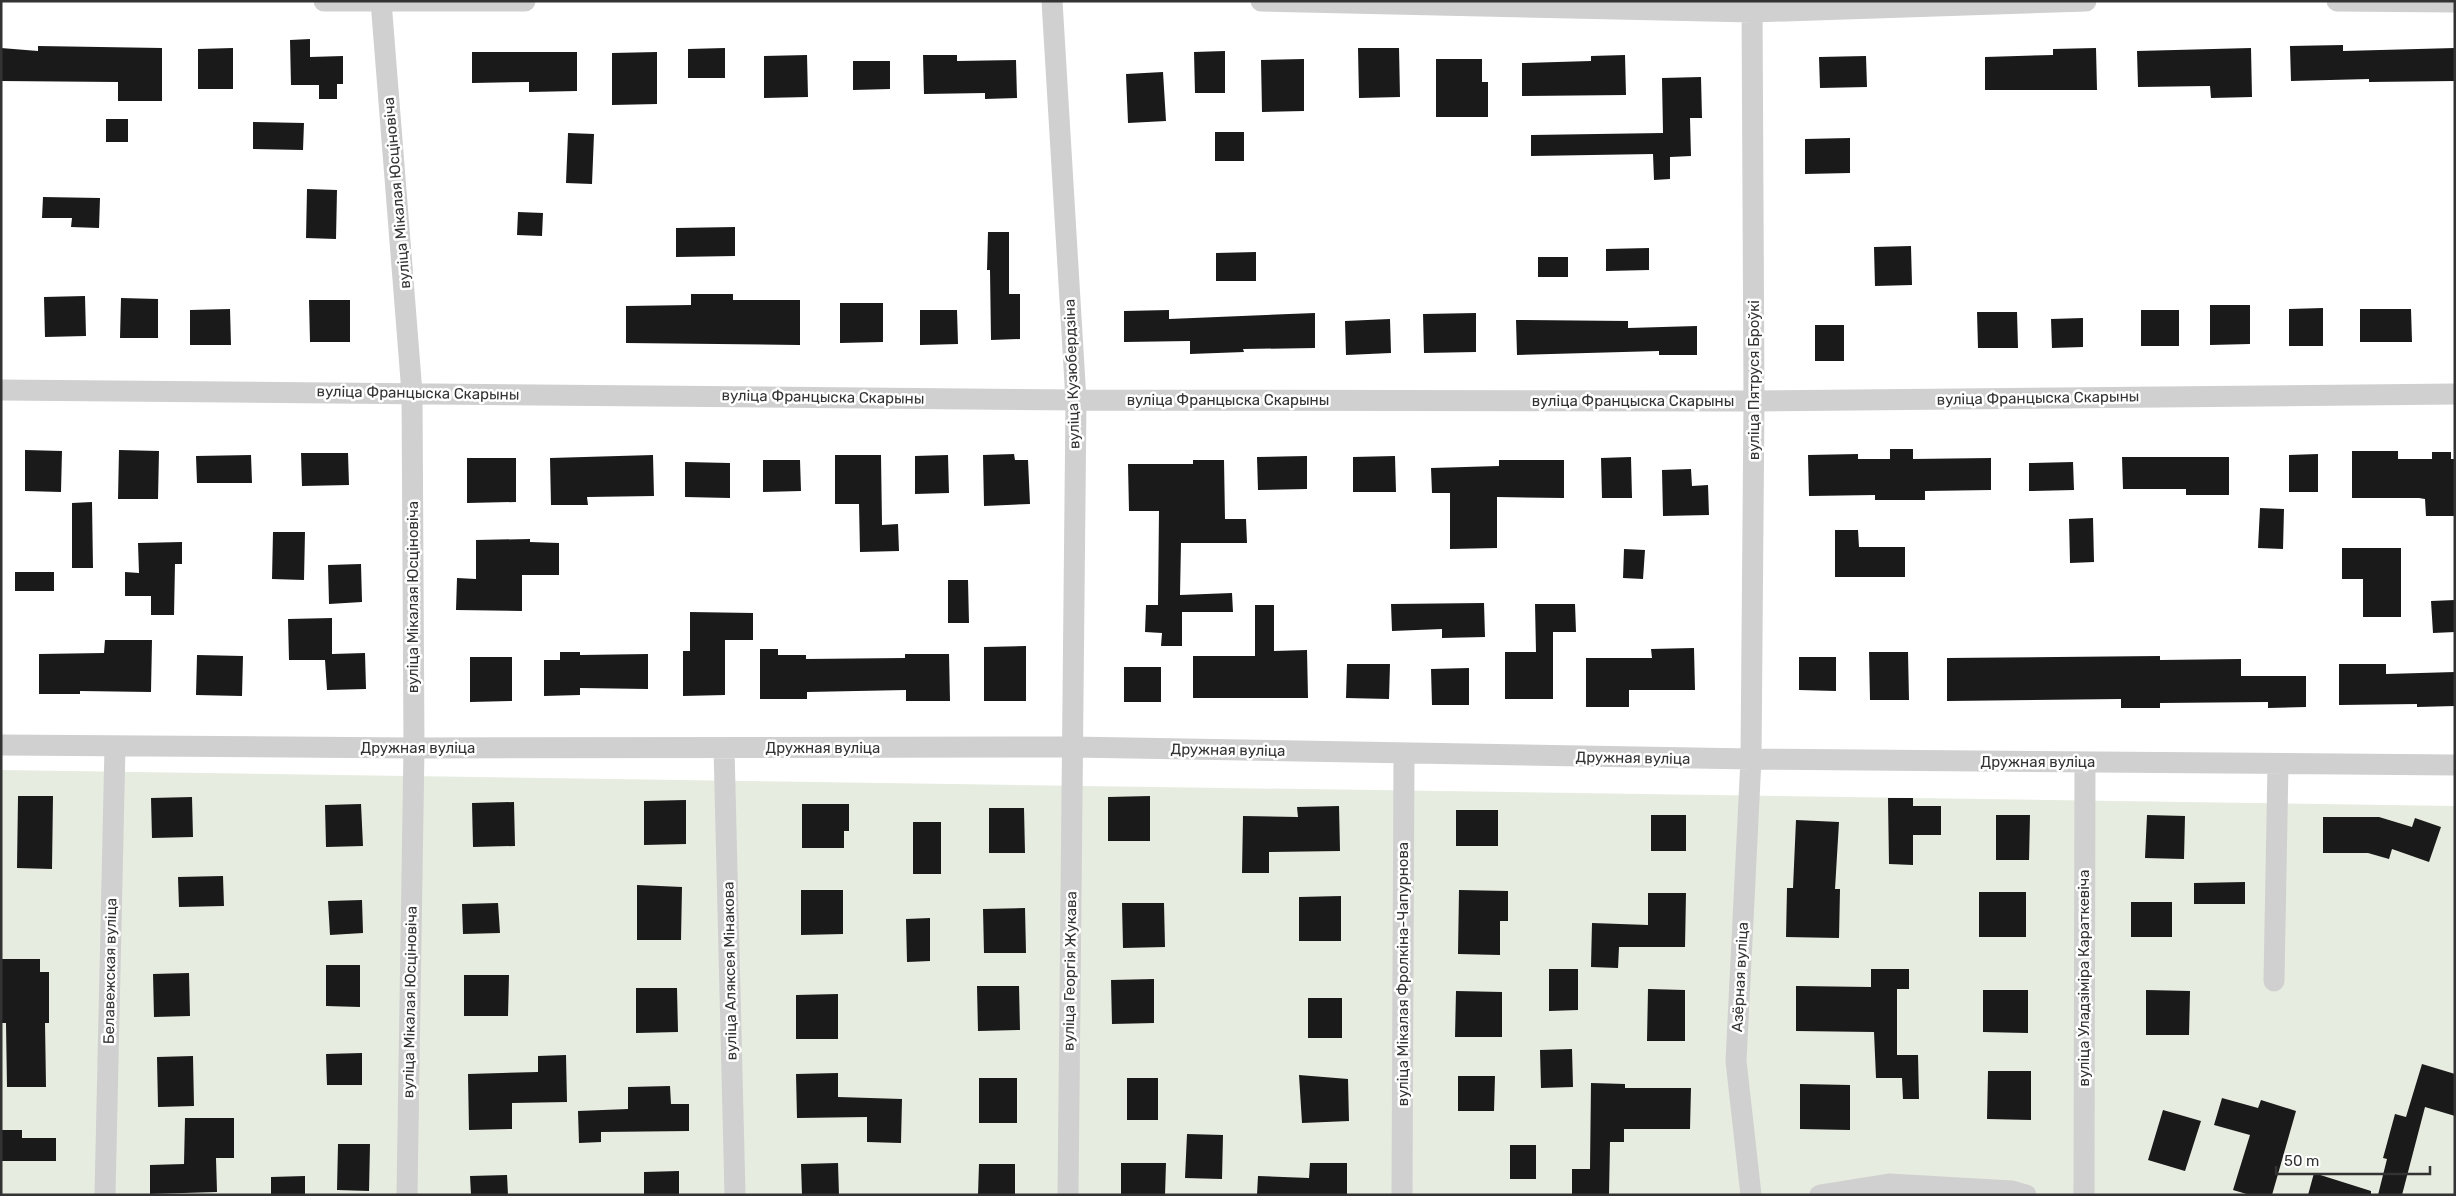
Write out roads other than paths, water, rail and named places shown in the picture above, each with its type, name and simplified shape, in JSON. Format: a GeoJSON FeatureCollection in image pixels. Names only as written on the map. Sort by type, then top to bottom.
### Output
{"type":"FeatureCollection","features":[{"type":"Feature","properties":{"kind":"street"},"geometry":{"type":"LineString","coordinates":[[324,1],[525,1]]}},
{"type":"Feature","properties":{"kind":"street","name":"вуліца Кузюбердзіна"},"geometry":{"type":"LineString","coordinates":[[1052,1],[1076,400],[1073,747]]}},
{"type":"Feature","properties":{"kind":"street"},"geometry":{"type":"LineString","coordinates":[[1261,1],[1753,6],[2086,1]]}},
{"type":"Feature","properties":{"kind":"street"},"geometry":{"type":"LineString","coordinates":[[2337,1],[2455,2]]}},
{"type":"Feature","properties":{"kind":"street","name":"вуліца Мікалая Юсціновіча"},"geometry":{"type":"LineString","coordinates":[[381,2],[412,393],[414,748],[407,1195]]}},
{"type":"Feature","properties":{"kind":"street","name":"вуліца Пятруся Броўкі"},"geometry":{"type":"LineString","coordinates":[[1751,760],[1754,401],[1753,6]]}},
{"type":"Feature","properties":{"kind":"street","name":"вуліца Францыска Скарыны"},"geometry":{"type":"LineString","coordinates":[[1,390],[1076,400],[1754,401],[2455,394]]}},
{"type":"Feature","properties":{"kind":"street","name":"Дружная вуліца"},"geometry":{"type":"LineString","coordinates":[[1,745],[414,748],[1073,747],[1751,760],[2455,765]]}},
{"type":"Feature","properties":{"kind":"street","name":"Белавежская вуліца"},"geometry":{"type":"LineString","coordinates":[[104,1195],[115,746]]}},
{"type":"Feature","properties":{"kind":"street","name":"вуліца Георгія Жукава"},"geometry":{"type":"LineString","coordinates":[[1068,1195],[1073,747]]}},
{"type":"Feature","properties":{"kind":"street","name":"вуліца Аляксея Мінакова"},"geometry":{"type":"LineString","coordinates":[[724,748],[735,1195]]}},
{"type":"Feature","properties":{"kind":"street","name":"вуліца Мікалая Фролкіна-Чапурнова"},"geometry":{"type":"LineString","coordinates":[[1402,1195],[1404,754]]}},
{"type":"Feature","properties":{"kind":"street","name":"Азёрная вуліца"},"geometry":{"type":"LineString","coordinates":[[1751,760],[1736,1061],[1751,1195]]}},
{"type":"Feature","properties":{"kind":"street","name":"вуліца Уладзіміра Караткевіча"},"geometry":{"type":"LineString","coordinates":[[2084,1195],[2085,762]]}},
{"type":"Feature","properties":{"kind":"street"},"geometry":{"type":"LineString","coordinates":[[2274,981],[2278,764]]}},
{"type":"Feature","properties":{"kind":"street"},"geometry":{"type":"LineString","coordinates":[[1820,1195],[1889,1184],[2012,1191],[2026,1195]]}}]}
